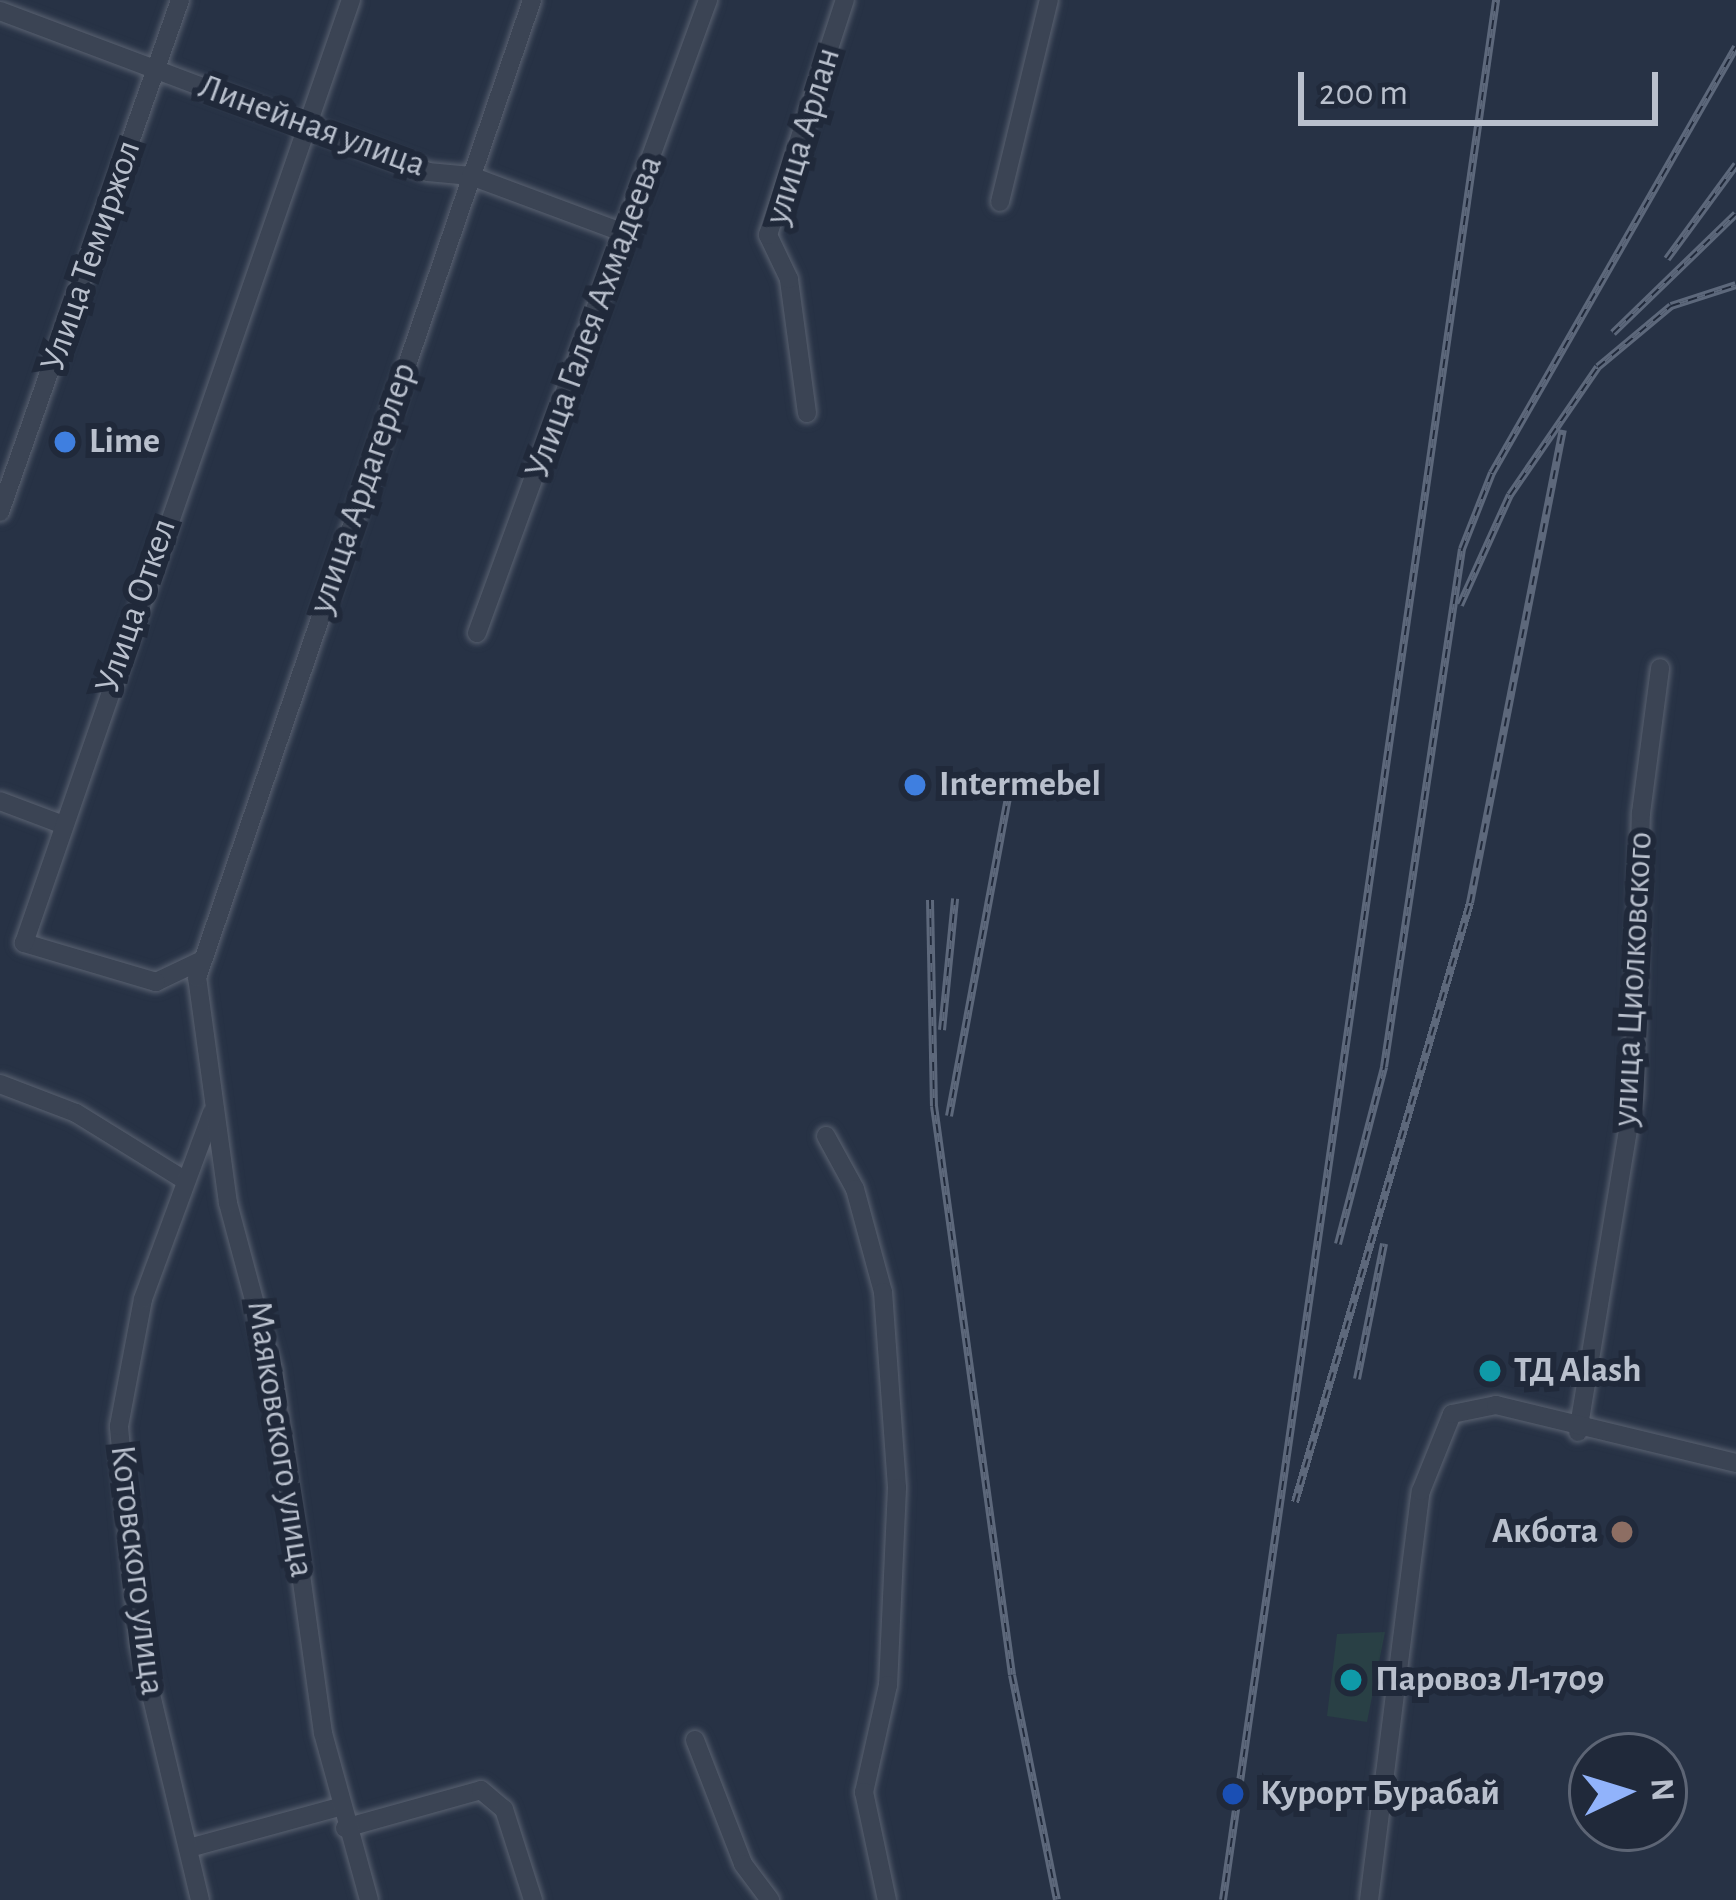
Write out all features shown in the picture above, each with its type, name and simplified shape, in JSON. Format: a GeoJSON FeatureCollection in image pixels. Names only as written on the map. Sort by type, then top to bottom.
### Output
{"type":"FeatureCollection","features":[{"type":"Feature","properties":{"kind":"street","name":"Улица Темиржол"},"geometry":{"type":"LineString","coordinates":[[0,512],[180,0]]}},
{"type":"Feature","properties":{"kind":"street","name":"Улица Откел"},"geometry":{"type":"LineString","coordinates":[[199,969],[156,982],[24,943],[61,824],[351,0]]}},
{"type":"Feature","properties":{"kind":"street","name":"улица Ардагерлер"},"geometry":{"type":"LineString","coordinates":[[199,969],[532,0]]}},
{"type":"Feature","properties":{"kind":"street","name":"Улица Галея Ахмадеева"},"geometry":{"type":"LineString","coordinates":[[477,632],[708,0]]}},
{"type":"Feature","properties":{"kind":"street","name":"улица Арлан"},"geometry":{"type":"LineString","coordinates":[[807,413],[789,280],[769,235],[845,0]]}},
{"type":"Feature","properties":{"kind":"street"},"geometry":{"type":"LineString","coordinates":[[1000,202],[1049,0]]}},
{"type":"Feature","properties":{"kind":"street","name":"Линейная улица"},"geometry":{"type":"LineString","coordinates":[[3,13],[428,172],[471,176],[625,233]]}},
{"type":"Feature","properties":{"kind":"street","name":"улица Циолковского"},"geometry":{"type":"LineString","coordinates":[[1578,1432],[1634,1094],[1641,813],[1660,668]]}},
{"type":"Feature","properties":{"kind":"street"},"geometry":{"type":"LineString","coordinates":[[0,802],[61,824]]}},
{"type":"Feature","properties":{"kind":"street","name":"Маяковского улица"},"geometry":{"type":"LineString","coordinates":[[199,969],[228,1203],[263,1315],[339,1807],[369,1900]]}},
{"type":"Feature","properties":{"kind":"street"},"geometry":{"type":"LineString","coordinates":[[0,1084],[76,1113],[186,1181]]}},
{"type":"Feature","properties":{"kind":"street","name":"Котовского улица"},"geometry":{"type":"LineString","coordinates":[[200,1900],[139,1643],[119,1426],[143,1299],[214,1105]]}},
{"type":"Feature","properties":{"kind":"street"},"geometry":{"type":"LineString","coordinates":[[826,1136],[856,1189],[883,1292],[897,1488],[888,1684],[864,1792],[887,1900]]}},
{"type":"Feature","properties":{"kind":"street"},"geometry":{"type":"LineString","coordinates":[[1369,1900],[1394,1662],[1436,1434],[1452,1414],[1496,1405],[1578,1432],[1736,1463]]}},
{"type":"Feature","properties":{"kind":"street"},"geometry":{"type":"LineString","coordinates":[[695,1740],[743,1864],[770,1900]]}},
{"type":"Feature","properties":{"kind":"street"},"geometry":{"type":"LineString","coordinates":[[345,1828],[481,1790],[504,1809],[533,1900]]}},
{"type":"Feature","properties":{"kind":"street"},"geometry":{"type":"LineString","coordinates":[[189,1847],[339,1807]]}},
{"type":"Feature","properties":{"kind":"green space"},"geometry":{"type":"Polygon","coordinates":[[[1385,1632],[1367,1722],[1327,1716],[1337,1634],[1385,1632]]]}},
{"type":"Feature","properties":{"kind":"railway"},"geometry":{"type":"LineString","coordinates":[[1223,1900],[1496,0]]}},
{"type":"Feature","properties":{"kind":"railway"},"geometry":{"type":"LineString","coordinates":[[1338,1244],[1384,1067],[1462,549],[1492,473],[1736,47]]}},
{"type":"Feature","properties":{"kind":"railway"},"geometry":{"type":"LineString","coordinates":[[1667,259],[1736,165]]}},
{"type":"Feature","properties":{"kind":"railway"},"geometry":{"type":"LineString","coordinates":[[1613,333],[1736,214]]}},
{"type":"Feature","properties":{"kind":"railway"},"geometry":{"type":"LineString","coordinates":[[1460,605],[1510,495],[1598,367],[1671,306],[1736,285]]}},
{"type":"Feature","properties":{"kind":"railway"},"geometry":{"type":"LineString","coordinates":[[1295,1502],[1470,903],[1563,430]]}},
{"type":"Feature","properties":{"kind":"railway"},"geometry":{"type":"LineString","coordinates":[[949,1116],[1009,792]]}},
{"type":"Feature","properties":{"kind":"railway"},"geometry":{"type":"LineString","coordinates":[[942,1030],[955,899]]}},
{"type":"Feature","properties":{"kind":"railway"},"geometry":{"type":"LineString","coordinates":[[930,900],[934,1106],[1012,1675],[1057,1900]]}},
{"type":"Feature","properties":{"kind":"railway"},"geometry":{"type":"LineString","coordinates":[[1357,1379],[1384,1244]]}},
{"type":"Feature","properties":{"kind":"place","name":"Lime"},"geometry":{"type":"Point","coordinates":[65,442]}},
{"type":"Feature","properties":{"kind":"place","name":"Intermebel"},"geometry":{"type":"Point","coordinates":[915,785]}},
{"type":"Feature","properties":{"kind":"place","name":"ТД Alash"},"geometry":{"type":"Point","coordinates":[1490,1371]}},
{"type":"Feature","properties":{"kind":"place","name":"Акбота"},"geometry":{"type":"Point","coordinates":[1622,1532]}},
{"type":"Feature","properties":{"kind":"place","name":"Паровоз Л-1709"},"geometry":{"type":"Point","coordinates":[1351,1680]}},
{"type":"Feature","properties":{"kind":"place","name":"Курорт Бурабай"},"geometry":{"type":"Point","coordinates":[1233,1794]}}]}
